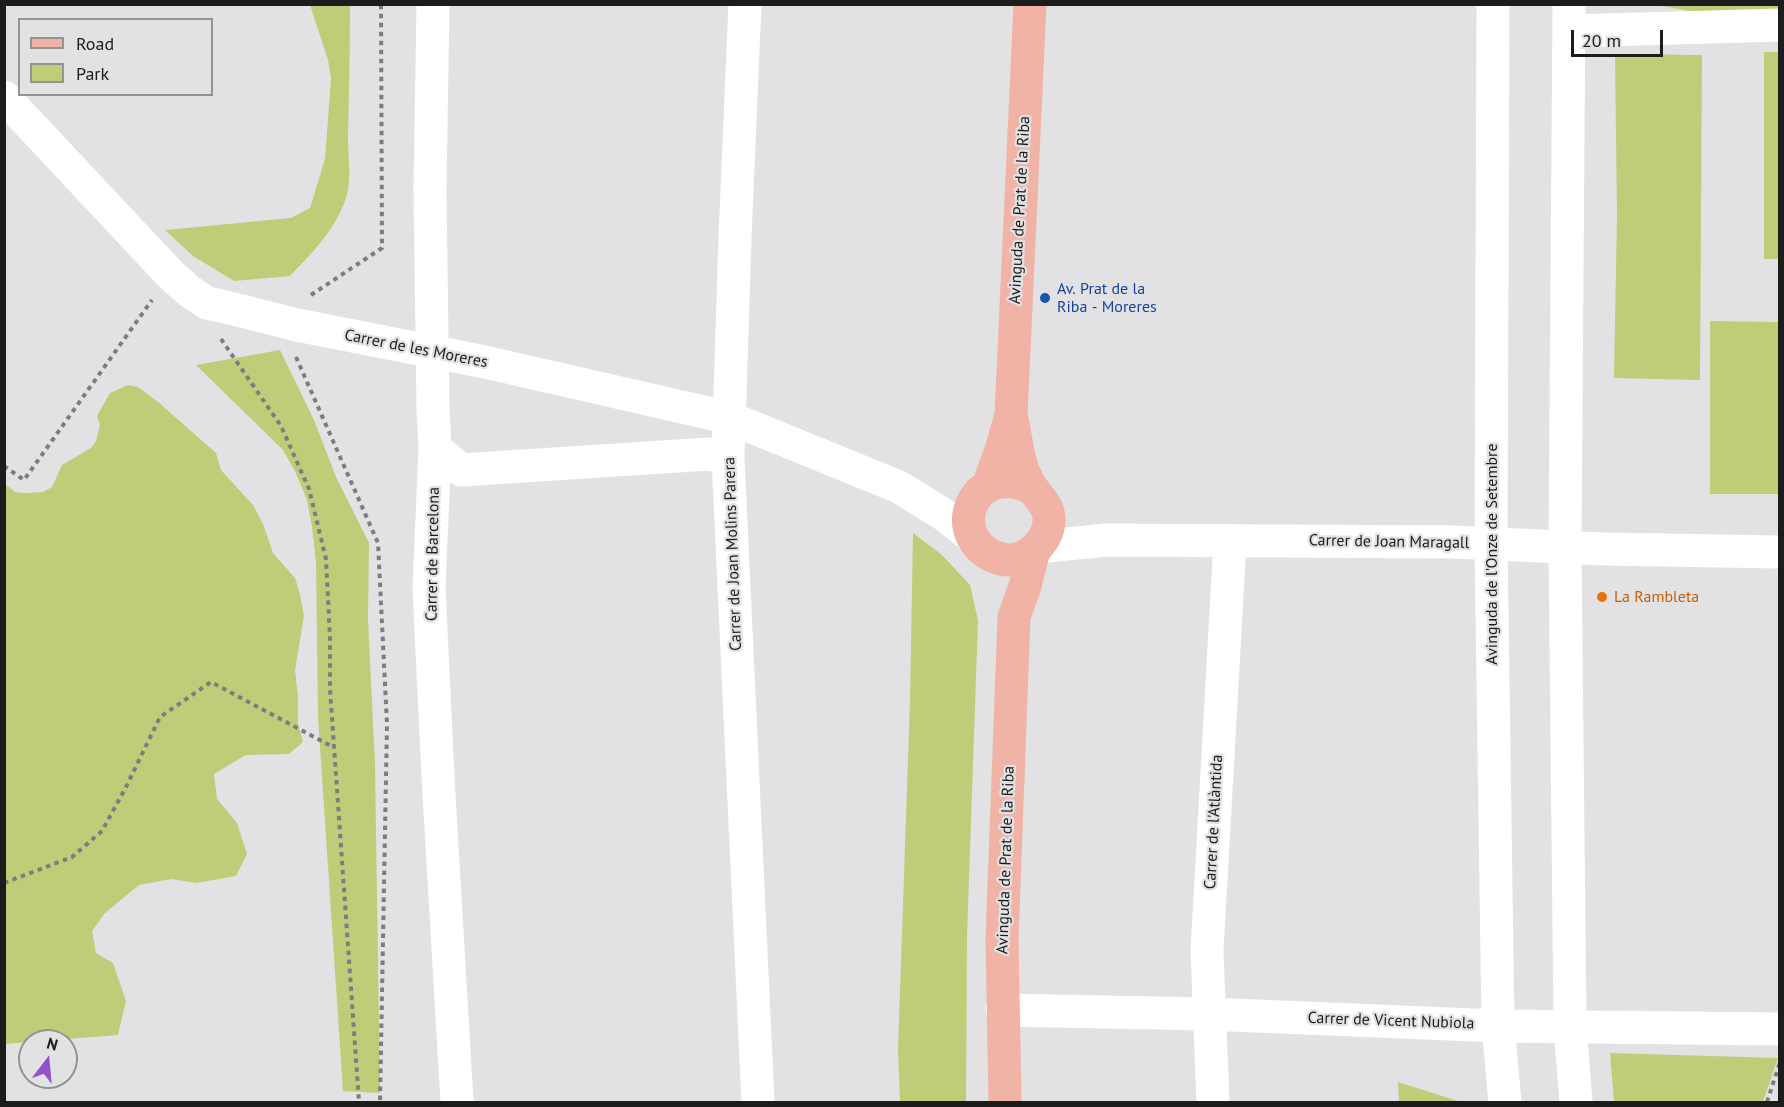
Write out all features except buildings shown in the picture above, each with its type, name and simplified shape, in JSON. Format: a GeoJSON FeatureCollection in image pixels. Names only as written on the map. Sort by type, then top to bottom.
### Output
{"type":"FeatureCollection","features":[{"type":"Feature","properties":{"kind":"main road","name":"Avinguda de Prat de la Riba"},"geometry":{"type":"LineString","coordinates":[[1011,415],[1030,4]]}},
{"type":"Feature","properties":{"kind":"main road"},"geometry":{"type":"LineString","coordinates":[[1011,415],[1002,447],[983,490],[971,507],[968,525],[996,570],[1014,617]]}},
{"type":"Feature","properties":{"kind":"main road"},"geometry":{"type":"LineString","coordinates":[[1011,415],[1023,470],[1040,501],[1046,534],[1036,549],[1014,617]]}},
{"type":"Feature","properties":{"kind":"main road"},"geometry":{"type":"LineString","coordinates":[[983,490],[996,483],[1013,481],[1040,501]]}},
{"type":"Feature","properties":{"kind":"main road"},"geometry":{"type":"LineString","coordinates":[[979,544],[1005,560],[1023,556],[1036,549]]}},
{"type":"Feature","properties":{"kind":"main road","name":"Avinguda de Prat de la Riba"},"geometry":{"type":"LineString","coordinates":[[1005,1102],[1002,939],[1014,617]]}},
{"type":"Feature","properties":{"kind":"street","name":"Carrer de Barcelona"},"geometry":{"type":"LineString","coordinates":[[433,4],[430,190],[435,448],[429,588],[457,1102]]}},
{"type":"Feature","properties":{"kind":"street","name":"Carrer de Joan Molins Parera"},"geometry":{"type":"LineString","coordinates":[[745,4],[728,458],[758,1102]]}},
{"type":"Feature","properties":{"kind":"street","name":"Avinguda de l'Onze de Setembre"},"geometry":{"type":"LineString","coordinates":[[1492,4],[1491,544],[1498,1026],[1504,1102]]}},
{"type":"Feature","properties":{"kind":"street"},"geometry":{"type":"LineString","coordinates":[[1576,1102],[1570,1027],[1565,547],[1570,18],[1779,25]]}},
{"type":"Feature","properties":{"kind":"street","name":"Carrer de les Moreres"},"geometry":{"type":"LineString","coordinates":[[4,97],[180,283],[207,303],[297,325],[484,362],[730,418],[898,487],[946,516],[979,544]]}},
{"type":"Feature","properties":{"kind":"street"},"geometry":{"type":"LineString","coordinates":[[435,448],[461,470],[708,454],[728,458]]}},
{"type":"Feature","properties":{"kind":"street","name":"Carrer de les Moreres"},"geometry":{"type":"LineString","coordinates":[[898,487],[933,495],[955,497],[983,490]]}},
{"type":"Feature","properties":{"kind":"street","name":"Carrer de Joan Maragall"},"geometry":{"type":"LineString","coordinates":[[1040,501],[1106,540]]}},
{"type":"Feature","properties":{"kind":"street","name":"Carrer de Joan Maragall"},"geometry":{"type":"LineString","coordinates":[[1036,549],[1106,540],[1454,542],[1779,552]]}},
{"type":"Feature","properties":{"kind":"street","name":"Carrer de l'Atlàntida"},"geometry":{"type":"LineString","coordinates":[[1213,1102],[1207,951],[1230,541]]}},
{"type":"Feature","properties":{"kind":"street","name":"Carrer de Vicent Nubiola"},"geometry":{"type":"LineString","coordinates":[[1002,1010],[1208,1014],[1498,1026],[1779,1029]]}},
{"type":"Feature","properties":{"kind":"path"},"geometry":{"type":"LineString","coordinates":[[380,1102],[387,724],[378,543],[292,349],[303,300],[382,248],[381,4]]}},
{"type":"Feature","properties":{"kind":"path"},"geometry":{"type":"LineString","coordinates":[[4,466],[24,480],[180,283],[281,426],[309,489],[326,559],[333,747],[359,1102]]}},
{"type":"Feature","properties":{"kind":"path"},"geometry":{"type":"LineString","coordinates":[[4,883],[72,857],[102,831],[160,717],[211,682],[333,747]]}},
{"type":"Feature","properties":{"kind":"path"},"geometry":{"type":"LineString","coordinates":[[1767,1102],[1779,1062]]}},
{"type":"Feature","properties":{"kind":"green space"},"geometry":{"type":"Polygon","coordinates":[[[1779,4],[1780,10],[1741,10],[1741,20],[1656,5],[1779,4]]]}},
{"type":"Feature","properties":{"kind":"green space"},"geometry":{"type":"Polygon","coordinates":[[[310,5],[350,5],[348,191],[342,209],[330,230],[290,276],[234,281],[193,256],[165,230],[291,218],[310,208],[325,159],[331,79],[328,60],[310,5]]]}},
{"type":"Feature","properties":{"kind":"green space"},"geometry":{"type":"Polygon","coordinates":[[[1764,52],[1779,52],[1779,259],[1764,259],[1764,52]]]}},
{"type":"Feature","properties":{"kind":"green space"},"geometry":{"type":"Polygon","coordinates":[[[1615,54],[1702,55],[1700,380],[1614,378],[1617,215],[1615,54]]]}},
{"type":"Feature","properties":{"kind":"green space"},"geometry":{"type":"Polygon","coordinates":[[[1710,321],[1779,322],[1779,494],[1710,494],[1710,321]]]}},
{"type":"Feature","properties":{"kind":"green space"},"geometry":{"type":"Polygon","coordinates":[[[280,350],[314,420],[336,477],[369,543],[368,620],[375,763],[380,1093],[343,1091],[318,717],[316,562],[307,500],[283,450],[196,365],[280,350]]]}},
{"type":"Feature","properties":{"kind":"green space"},"geometry":{"type":"Polygon","coordinates":[[[128,385],[138,387],[216,453],[221,470],[253,505],[263,524],[273,553],[295,578],[304,616],[295,670],[298,723],[303,742],[289,754],[246,755],[214,774],[217,799],[237,823],[247,854],[236,876],[196,883],[171,879],[139,885],[105,913],[92,931],[96,953],[113,963],[126,1001],[118,1035],[78,1038],[78,1029],[18,1029],[18,1043],[5,1044],[5,484],[15,492],[25,493],[43,492],[52,487],[62,465],[91,448],[96,441],[100,425],[97,416],[110,393],[128,385]]]}},
{"type":"Feature","properties":{"kind":"green space"},"geometry":{"type":"Polygon","coordinates":[[[913,533],[942,555],[970,585],[978,620],[967,936],[966,1102],[900,1102],[898,1049],[910,701],[913,533]]]}},
{"type":"Feature","properties":{"kind":"green space"},"geometry":{"type":"Polygon","coordinates":[[[1610,1053],[1778,1058],[1763,1102],[1614,1102],[1610,1053]]]}},
{"type":"Feature","properties":{"kind":"green space"},"geometry":{"type":"Polygon","coordinates":[[[1398,1082],[1461,1102],[1399,1102],[1398,1082]]]}},
{"type":"Feature","properties":{"kind":"place","name":"Av. Prat de la Riba - Moreres"},"geometry":{"type":"Point","coordinates":[1045,298]}},
{"type":"Feature","properties":{"kind":"place","name":"La Rambleta"},"geometry":{"type":"Point","coordinates":[1602,597]}}]}
